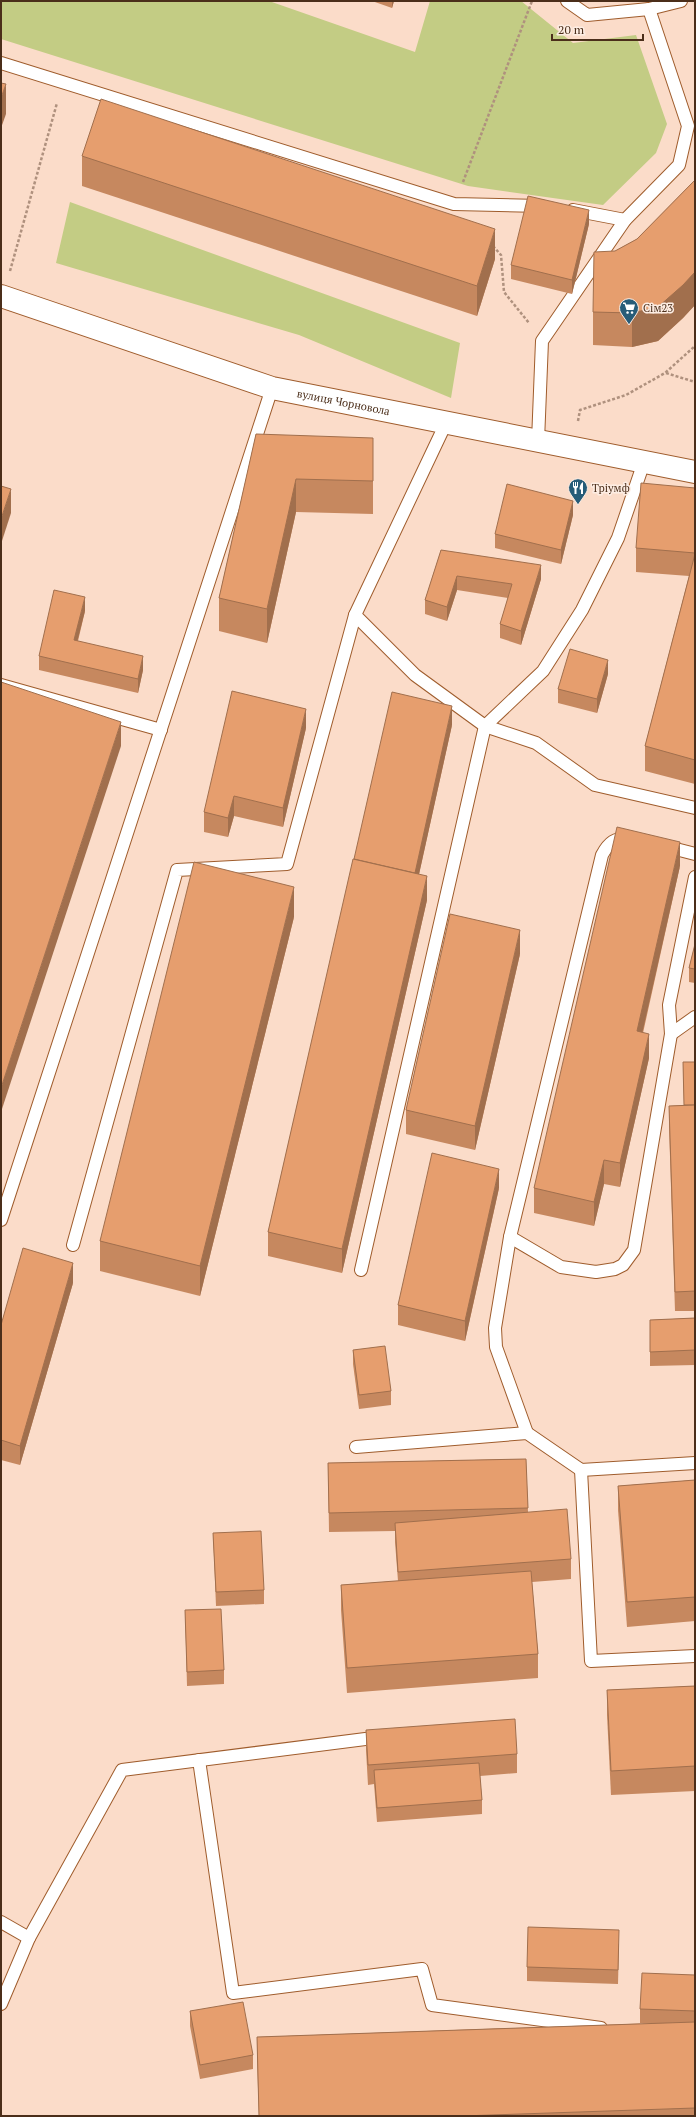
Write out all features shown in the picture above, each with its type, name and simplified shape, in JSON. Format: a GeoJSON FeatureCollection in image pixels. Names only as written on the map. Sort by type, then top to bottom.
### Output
{"type":"FeatureCollection","features":[{"type":"Feature","properties":{"kind":"street","name":"вулиця Чорновола"},"geometry":{"type":"LineString","coordinates":[[2,296],[272,388],[695,472]]}},
{"type":"Feature","properties":{"kind":"lane"},"geometry":{"type":"LineString","coordinates":[[567,1],[587,14],[649,8],[681,1]]}},
{"type":"Feature","properties":{"kind":"lane"},"geometry":{"type":"LineString","coordinates":[[538,441],[542,341],[625,220],[679,165],[688,126],[649,8]]}},
{"type":"Feature","properties":{"kind":"lane"},"geometry":{"type":"LineString","coordinates":[[1,63],[454,204],[560,208],[625,220]]}},
{"type":"Feature","properties":{"kind":"lane"},"geometry":{"type":"LineString","coordinates":[[1,1220],[272,388]]}},
{"type":"Feature","properties":{"kind":"lane"},"geometry":{"type":"LineString","coordinates":[[73,1245],[177,870],[287,864],[355,615],[446,423]]}},
{"type":"Feature","properties":{"kind":"lane"},"geometry":{"type":"LineString","coordinates":[[362,1270],[485,726],[543,670],[582,610],[618,538],[644,462]]}},
{"type":"Feature","properties":{"kind":"lane"},"geometry":{"type":"LineString","coordinates":[[355,615],[415,675],[485,726],[536,742],[595,785],[695,808]]}},
{"type":"Feature","properties":{"kind":"lane"},"geometry":{"type":"LineString","coordinates":[[1,685],[161,730]]}},
{"type":"Feature","properties":{"kind":"lane"},"geometry":{"type":"LineString","coordinates":[[695,854],[629,838],[618,838],[607,844],[602,855],[510,1237],[495,1328],[496,1347],[527,1433],[581,1470],[695,1463]]}},
{"type":"Feature","properties":{"kind":"lane"},"geometry":{"type":"LineString","coordinates":[[510,1237],[561,1267],[605,1272],[623,1265],[629,1258],[637,1242],[671,1034],[669,1005],[695,877]]}},
{"type":"Feature","properties":{"kind":"lane"},"geometry":{"type":"LineString","coordinates":[[671,1034],[695,1017]]}},
{"type":"Feature","properties":{"kind":"lane"},"geometry":{"type":"LineString","coordinates":[[356,1448],[527,1433]]}},
{"type":"Feature","properties":{"kind":"lane"},"geometry":{"type":"LineString","coordinates":[[581,1470],[591,1661],[695,1656]]}},
{"type":"Feature","properties":{"kind":"lane"},"geometry":{"type":"LineString","coordinates":[[1,2004],[29,1938],[122,1770],[394,1735]]}},
{"type":"Feature","properties":{"kind":"lane"},"geometry":{"type":"LineString","coordinates":[[199,1760],[233,1992],[422,1969],[432,2004],[613,2030]]}},
{"type":"Feature","properties":{"kind":"lane"},"geometry":{"type":"LineString","coordinates":[[1,1922],[29,1938]]}},
{"type":"Feature","properties":{"kind":"path"},"geometry":{"type":"LineString","coordinates":[[454,204],[532,1]]}},
{"type":"Feature","properties":{"kind":"path"},"geometry":{"type":"LineString","coordinates":[[2,296],[63,83]]}},
{"type":"Feature","properties":{"kind":"path"},"geometry":{"type":"LineString","coordinates":[[491,243],[501,254],[504,292],[542,341]]}},
{"type":"Feature","properties":{"kind":"path"},"geometry":{"type":"LineString","coordinates":[[575,448],[580,410],[626,395],[665,373],[695,346]]}},
{"type":"Feature","properties":{"kind":"path"},"geometry":{"type":"LineString","coordinates":[[665,373],[695,382]]}},
{"type":"Feature","properties":{"kind":"green space"},"geometry":{"type":"Polygon","coordinates":[[[1,1],[269,1],[415,52],[430,1],[521,1],[573,43],[636,35],[667,124],[656,153],[603,205],[468,186],[1,39],[1,1]]]}},
{"type":"Feature","properties":{"kind":"green space"},"geometry":{"type":"Polygon","coordinates":[[[70,202],[460,343],[451,398],[299,335],[56,263],[70,202]]]}},
{"type":"Feature","properties":{"kind":"building"},"geometry":{"type":"Polygon","coordinates":[[[1,83],[6,84],[1,98],[1,83]]]}},
{"type":"Feature","properties":{"kind":"building"},"geometry":{"type":"Polygon","coordinates":[[[101,99],[495,229],[477,286],[82,156],[101,99]]]}},
{"type":"Feature","properties":{"kind":"building"},"geometry":{"type":"Polygon","coordinates":[[[695,180],[695,272],[658,307],[632,313],[593,312],[594,252],[615,251],[637,239],[695,180]]]}},
{"type":"Feature","properties":{"kind":"building"},"geometry":{"type":"Polygon","coordinates":[[[528,196],[589,210],[572,280],[511,265],[528,196]]]}},
{"type":"Feature","properties":{"kind":"building"},"geometry":{"type":"Polygon","coordinates":[[[256,434],[373,438],[373,481],[296,479],[267,609],[219,598],[256,434]]]}},
{"type":"Feature","properties":{"kind":"building"},"geometry":{"type":"Polygon","coordinates":[[[641,483],[695,488],[695,553],[636,548],[641,483]]]}},
{"type":"Feature","properties":{"kind":"building"},"geometry":{"type":"Polygon","coordinates":[[[507,484],[573,501],[561,550],[495,534],[507,484]]]}},
{"type":"Feature","properties":{"kind":"building"},"geometry":{"type":"Polygon","coordinates":[[[1,486],[11,489],[1,519],[1,486]]]}},
{"type":"Feature","properties":{"kind":"building"},"geometry":{"type":"Polygon","coordinates":[[[441,550],[541,565],[521,631],[500,624],[512,584],[457,576],[447,607],[425,600],[441,550]]]}},
{"type":"Feature","properties":{"kind":"building"},"geometry":{"type":"Polygon","coordinates":[[[695,554],[695,760],[645,746],[695,554]]]}},
{"type":"Feature","properties":{"kind":"building"},"geometry":{"type":"Polygon","coordinates":[[[54,590],[85,597],[74,640],[143,656],[138,679],[39,656],[54,590]]]}},
{"type":"Feature","properties":{"kind":"building"},"geometry":{"type":"Polygon","coordinates":[[[570,649],[608,660],[597,699],[558,689],[570,649]]]}},
{"type":"Feature","properties":{"kind":"building"},"geometry":{"type":"Polygon","coordinates":[[[1,682],[121,722],[1,1088],[1,682]]]}},
{"type":"Feature","properties":{"kind":"building"},"geometry":{"type":"Polygon","coordinates":[[[232,691],[306,709],[283,808],[234,796],[228,818],[204,812],[232,691]]]}},
{"type":"Feature","properties":{"kind":"building"},"geometry":{"type":"Polygon","coordinates":[[[392,692],[452,706],[415,873],[354,859],[392,692]]]}},
{"type":"Feature","properties":{"kind":"building"},"geometry":{"type":"Polygon","coordinates":[[[617,827],[680,842],[637,1031],[649,1034],[620,1163],[604,1160],[594,1202],[534,1188],[617,827]]]}},
{"type":"Feature","properties":{"kind":"building"},"geometry":{"type":"Polygon","coordinates":[[[353,859],[427,876],[342,1249],[268,1232],[353,859]]]}},
{"type":"Feature","properties":{"kind":"building"},"geometry":{"type":"Polygon","coordinates":[[[194,862],[294,887],[200,1266],[100,1241],[194,862]]]}},
{"type":"Feature","properties":{"kind":"building"},"geometry":{"type":"Polygon","coordinates":[[[450,914],[520,930],[475,1126],[406,1110],[450,914]]]}},
{"type":"Feature","properties":{"kind":"building"},"geometry":{"type":"Polygon","coordinates":[[[695,944],[695,969],[689,968],[695,944]]]}},
{"type":"Feature","properties":{"kind":"building"},"geometry":{"type":"Polygon","coordinates":[[[683,1062],[695,1062],[695,1105],[684,1105],[683,1062]]]}},
{"type":"Feature","properties":{"kind":"building"},"geometry":{"type":"Polygon","coordinates":[[[695,1105],[695,1291],[675,1292],[669,1106],[695,1105]]]}},
{"type":"Feature","properties":{"kind":"building"},"geometry":{"type":"Polygon","coordinates":[[[432,1153],[499,1169],[465,1321],[398,1305],[432,1153]]]}},
{"type":"Feature","properties":{"kind":"building"},"geometry":{"type":"Polygon","coordinates":[[[23,1248],[73,1263],[20,1446],[1,1440],[1,1325],[23,1248]]]}},
{"type":"Feature","properties":{"kind":"building"},"geometry":{"type":"Polygon","coordinates":[[[695,1318],[695,1350],[650,1352],[650,1320],[695,1318]]]}},
{"type":"Feature","properties":{"kind":"building"},"geometry":{"type":"Polygon","coordinates":[[[385,1346],[391,1391],[359,1395],[353,1350],[385,1346]]]}},
{"type":"Feature","properties":{"kind":"building"},"geometry":{"type":"Polygon","coordinates":[[[526,1459],[528,1508],[329,1513],[328,1463],[526,1459]]]}},
{"type":"Feature","properties":{"kind":"building"},"geometry":{"type":"Polygon","coordinates":[[[695,1480],[695,1597],[627,1602],[618,1486],[695,1480]]]}},
{"type":"Feature","properties":{"kind":"building"},"geometry":{"type":"Polygon","coordinates":[[[567,1509],[571,1559],[398,1572],[395,1523],[567,1509]]]}},
{"type":"Feature","properties":{"kind":"building"},"geometry":{"type":"Polygon","coordinates":[[[261,1531],[264,1590],[216,1592],[213,1533],[261,1531]]]}},
{"type":"Feature","properties":{"kind":"building"},"geometry":{"type":"Polygon","coordinates":[[[531,1571],[538,1654],[347,1668],[341,1585],[531,1571]]]}},
{"type":"Feature","properties":{"kind":"building"},"geometry":{"type":"Polygon","coordinates":[[[221,1609],[224,1670],[187,1672],[185,1610],[221,1609]]]}},
{"type":"Feature","properties":{"kind":"building"},"geometry":{"type":"Polygon","coordinates":[[[695,1686],[695,1766],[611,1771],[607,1690],[695,1686]]]}},
{"type":"Feature","properties":{"kind":"building"},"geometry":{"type":"Polygon","coordinates":[[[515,1719],[517,1754],[368,1765],[366,1730],[515,1719]]]}},
{"type":"Feature","properties":{"kind":"building"},"geometry":{"type":"Polygon","coordinates":[[[479,1763],[482,1800],[377,1808],[374,1770],[479,1763]]]}},
{"type":"Feature","properties":{"kind":"building"},"geometry":{"type":"Polygon","coordinates":[[[528,1927],[619,1930],[618,1970],[527,1967],[528,1927]]]}},
{"type":"Feature","properties":{"kind":"building"},"geometry":{"type":"Polygon","coordinates":[[[642,1973],[695,1975],[695,2011],[640,2009],[642,1973]]]}},
{"type":"Feature","properties":{"kind":"building"},"geometry":{"type":"Polygon","coordinates":[[[243,2002],[253,2055],[200,2065],[190,2011],[243,2002]]]}},
{"type":"Feature","properties":{"kind":"building"},"geometry":{"type":"Polygon","coordinates":[[[695,2022],[695,2108],[462,2116],[259,2116],[257,2037],[695,2022]]]}},
{"type":"Feature","properties":{"kind":"place","name":"Сім23"},"geometry":{"type":"Point","coordinates":[629,325]}},
{"type":"Feature","properties":{"kind":"place","name":"Тріумф"},"geometry":{"type":"Point","coordinates":[578,505]}}]}
